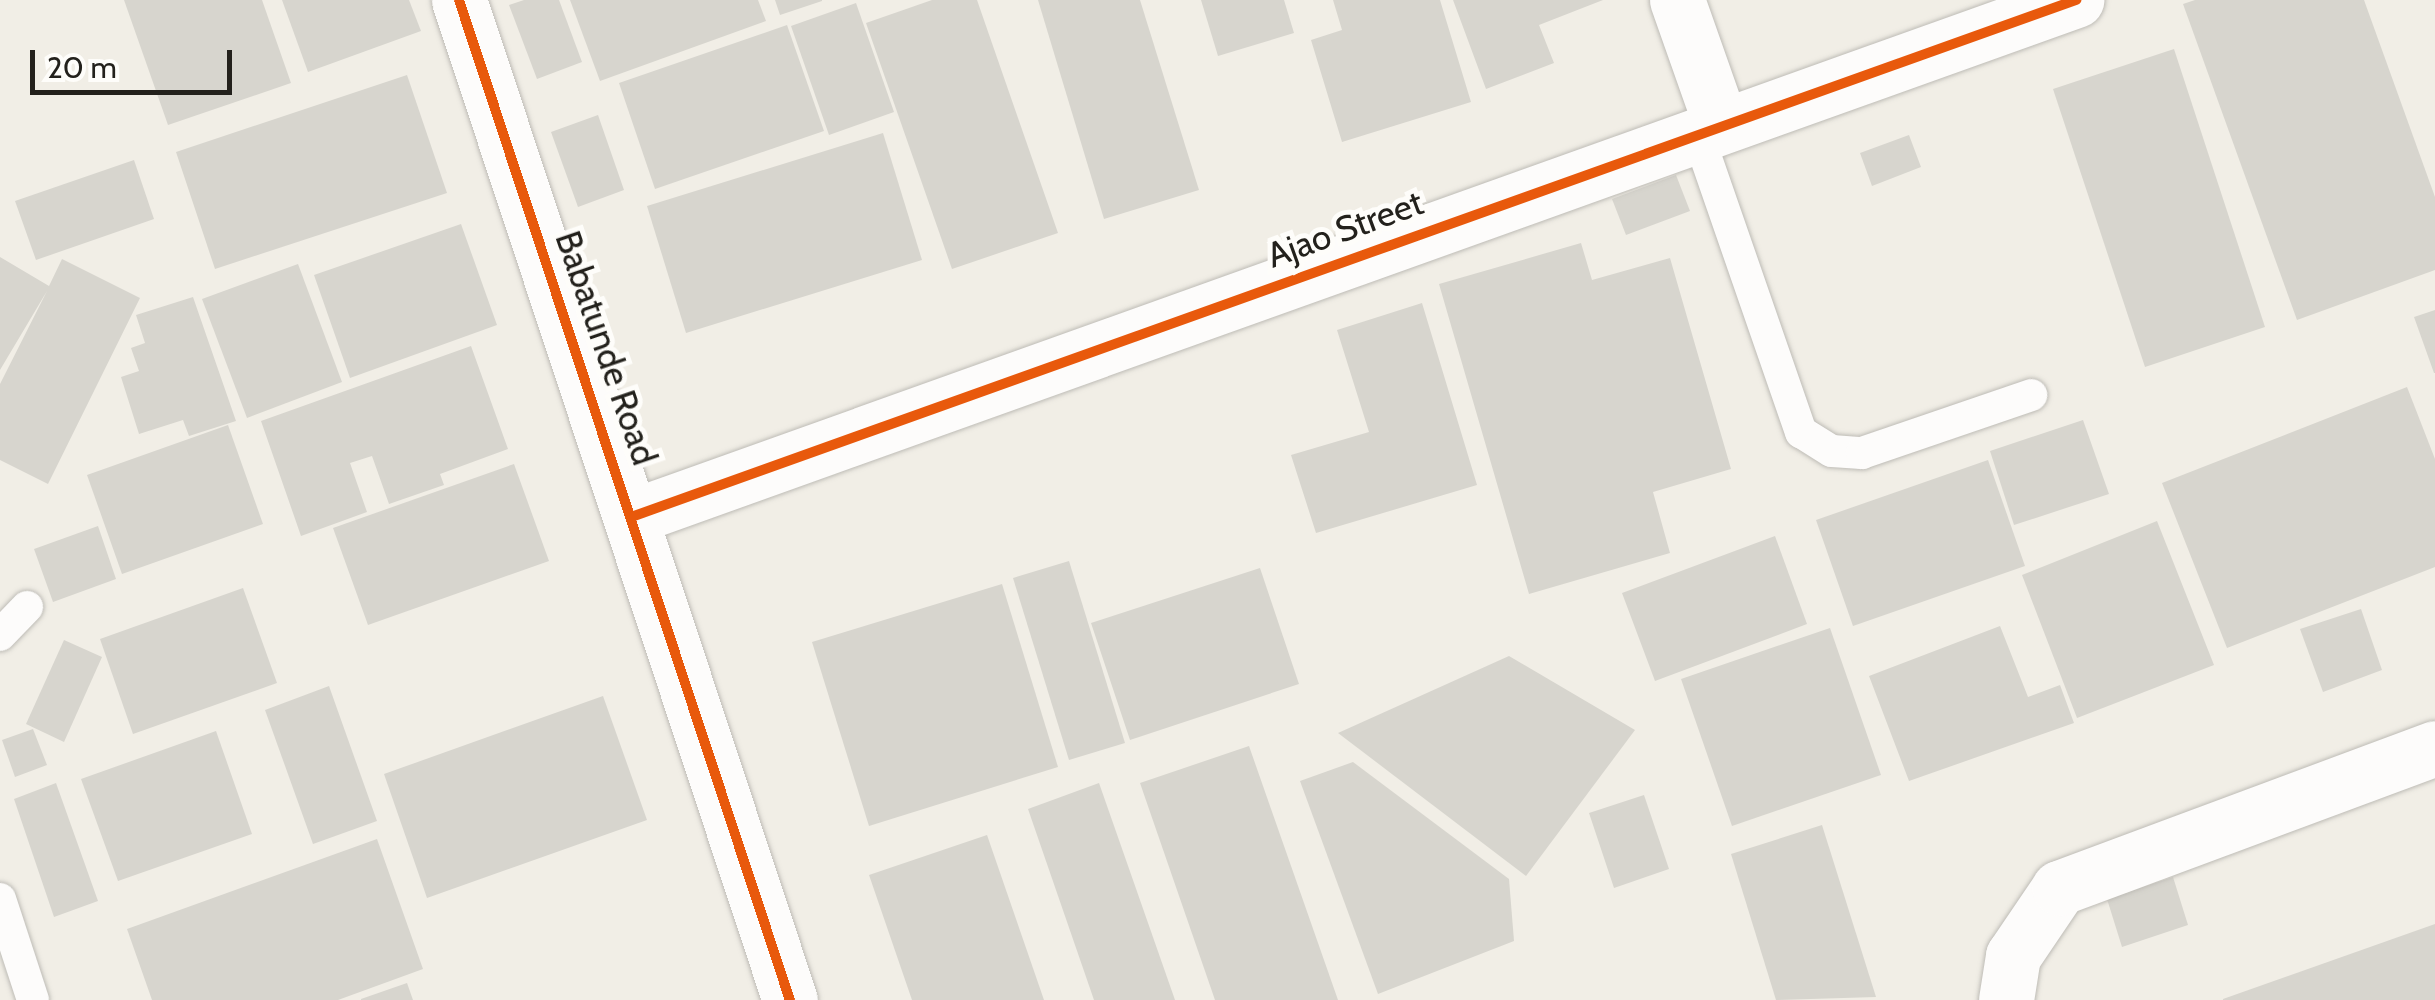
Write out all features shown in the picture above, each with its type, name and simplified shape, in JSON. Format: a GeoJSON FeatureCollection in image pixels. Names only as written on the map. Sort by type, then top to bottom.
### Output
{"type":"FeatureCollection","features":[{"type":"Feature","properties":{"kind":"street","name":"Babatunde Road"},"geometry":{"type":"LineString","coordinates":[[459,0],[634,516],[790,1000]]}},
{"type":"Feature","properties":{"kind":"street"},"geometry":{"type":"LineString","coordinates":[[1677,0],[1709,129]]}},
{"type":"Feature","properties":{"kind":"street","name":"Ajao Street"},"geometry":{"type":"LineString","coordinates":[[634,516],[2076,0]]}},
{"type":"Feature","properties":{"kind":"street"},"geometry":{"type":"LineString","coordinates":[[2006,1000],[2013,956],[2060,888],[2435,748]]}},
{"type":"Feature","properties":{"kind":"lane"},"geometry":{"type":"LineString","coordinates":[[1709,129],[1800,432],[1832,451],[1862,453],[2031,395]]}},
{"type":"Feature","properties":{"kind":"lane"},"geometry":{"type":"LineString","coordinates":[[0,635],[27,606]]}},
{"type":"Feature","properties":{"kind":"lane"},"geometry":{"type":"LineString","coordinates":[[0,899],[33,1000]]}},
{"type":"Feature","properties":{"kind":"building"},"geometry":{"type":"Polygon","coordinates":[[[124,0],[262,0],[291,83],[168,125],[124,0]]]}},
{"type":"Feature","properties":{"kind":"building"},"geometry":{"type":"Polygon","coordinates":[[[282,0],[409,0],[421,31],[308,72],[282,0]]]}},
{"type":"Feature","properties":{"kind":"building"},"geometry":{"type":"Polygon","coordinates":[[[524,0],[559,0],[582,62],[537,79],[509,5],[524,0]]]}},
{"type":"Feature","properties":{"kind":"building"},"geometry":{"type":"Polygon","coordinates":[[[570,0],[758,0],[766,21],[600,81],[570,0]]]}},
{"type":"Feature","properties":{"kind":"building"},"geometry":{"type":"Polygon","coordinates":[[[775,0],[822,0],[822,1],[780,15],[775,0]]]}},
{"type":"Feature","properties":{"kind":"building"},"geometry":{"type":"Polygon","coordinates":[[[932,0],[977,0],[1058,233],[952,269],[866,23],[932,0]]]}},
{"type":"Feature","properties":{"kind":"building"},"geometry":{"type":"Polygon","coordinates":[[[1038,0],[1140,0],[1199,190],[1104,219],[1038,0]]]}},
{"type":"Feature","properties":{"kind":"building"},"geometry":{"type":"Polygon","coordinates":[[[1201,0],[1284,0],[1294,33],[1218,56],[1201,0]]]}},
{"type":"Feature","properties":{"kind":"building"},"geometry":{"type":"Polygon","coordinates":[[[1333,0],[1440,0],[1471,102],[1342,142],[1311,40],[1342,30],[1333,0]]]}},
{"type":"Feature","properties":{"kind":"building"},"geometry":{"type":"Polygon","coordinates":[[[1453,0],[1603,0],[1539,25],[1554,63],[1486,89],[1453,0]]]}},
{"type":"Feature","properties":{"kind":"building"},"geometry":{"type":"Polygon","coordinates":[[[2195,0],[2364,0],[2435,197],[2435,270],[2297,320],[2183,4],[2195,0]]]}},
{"type":"Feature","properties":{"kind":"building"},"geometry":{"type":"Polygon","coordinates":[[[856,3],[894,112],[829,135],[791,26],[856,3]]]}},
{"type":"Feature","properties":{"kind":"building"},"geometry":{"type":"Polygon","coordinates":[[[787,25],[824,131],[655,189],[619,83],[787,25]]]}},
{"type":"Feature","properties":{"kind":"building"},"geometry":{"type":"Polygon","coordinates":[[[2174,49],[2265,327],[2145,367],[2053,89],[2174,49]]]}},
{"type":"Feature","properties":{"kind":"building"},"geometry":{"type":"Polygon","coordinates":[[[407,75],[447,193],[215,269],[176,152],[407,75]]]}},
{"type":"Feature","properties":{"kind":"building"},"geometry":{"type":"Polygon","coordinates":[[[598,115],[624,190],[578,207],[551,132],[598,115]]]}},
{"type":"Feature","properties":{"kind":"building"},"geometry":{"type":"Polygon","coordinates":[[[883,133],[922,260],[686,333],[647,206],[883,133]]]}},
{"type":"Feature","properties":{"kind":"building"},"geometry":{"type":"Polygon","coordinates":[[[1909,135],[1921,167],[1872,186],[1860,153],[1909,135]]]}},
{"type":"Feature","properties":{"kind":"building"},"geometry":{"type":"Polygon","coordinates":[[[134,160],[154,219],[36,260],[15,201],[134,160]]]}},
{"type":"Feature","properties":{"kind":"building"},"geometry":{"type":"Polygon","coordinates":[[[1676,175],[1690,211],[1626,235],[1612,199],[1676,175]]]}},
{"type":"Feature","properties":{"kind":"building"},"geometry":{"type":"Polygon","coordinates":[[[461,224],[497,325],[350,378],[314,275],[461,224]]]}},
{"type":"Feature","properties":{"kind":"building"},"geometry":{"type":"Polygon","coordinates":[[[1581,243],[1592,280],[1670,258],[1731,469],[1653,492],[1670,553],[1529,594],[1439,284],[1581,243]]]}},
{"type":"Feature","properties":{"kind":"building"},"geometry":{"type":"Polygon","coordinates":[[[0,257],[49,286],[62,259],[140,298],[48,484],[0,460],[0,384],[47,291],[0,370],[0,257]]]}},
{"type":"Feature","properties":{"kind":"building"},"geometry":{"type":"Polygon","coordinates":[[[298,264],[342,382],[247,418],[202,299],[298,264]]]}},
{"type":"Feature","properties":{"kind":"building"},"geometry":{"type":"Polygon","coordinates":[[[193,297],[236,421],[189,436],[183,420],[139,434],[121,377],[139,371],[131,348],[145,343],[136,315],[193,297]]]}},
{"type":"Feature","properties":{"kind":"building"},"geometry":{"type":"Polygon","coordinates":[[[1422,303],[1477,485],[1316,533],[1291,455],[1369,432],[1337,330],[1422,303]]]}},
{"type":"Feature","properties":{"kind":"building"},"geometry":{"type":"Polygon","coordinates":[[[2435,310],[2435,373],[2434,373],[2414,317],[2435,310]]]}},
{"type":"Feature","properties":{"kind":"building"},"geometry":{"type":"Polygon","coordinates":[[[471,346],[508,449],[440,474],[444,485],[389,504],[372,456],[350,463],[367,512],[301,536],[261,421],[471,346]]]}},
{"type":"Feature","properties":{"kind":"building"},"geometry":{"type":"Polygon","coordinates":[[[2407,387],[2435,459],[2435,567],[2227,648],[2162,483],[2407,387]]]}},
{"type":"Feature","properties":{"kind":"building"},"geometry":{"type":"Polygon","coordinates":[[[2083,420],[2109,494],[2014,525],[1990,451],[2083,420]]]}},
{"type":"Feature","properties":{"kind":"building"},"geometry":{"type":"Polygon","coordinates":[[[228,425],[263,524],[122,574],[87,475],[228,425]]]}},
{"type":"Feature","properties":{"kind":"building"},"geometry":{"type":"Polygon","coordinates":[[[1988,460],[2025,566],[1853,626],[1816,520],[1988,460]]]}},
{"type":"Feature","properties":{"kind":"building"},"geometry":{"type":"Polygon","coordinates":[[[514,464],[549,561],[368,625],[333,528],[514,464]]]}},
{"type":"Feature","properties":{"kind":"building"},"geometry":{"type":"Polygon","coordinates":[[[2157,521],[2214,665],[2077,718],[2022,575],[2157,521]]]}},
{"type":"Feature","properties":{"kind":"building"},"geometry":{"type":"Polygon","coordinates":[[[98,526],[116,579],[53,602],[34,549],[98,526]]]}},
{"type":"Feature","properties":{"kind":"building"},"geometry":{"type":"Polygon","coordinates":[[[1775,536],[1807,624],[1655,681],[1622,593],[1775,536]]]}},
{"type":"Feature","properties":{"kind":"building"},"geometry":{"type":"Polygon","coordinates":[[[1069,561],[1125,743],[1069,760],[1013,578],[1069,561]]]}},
{"type":"Feature","properties":{"kind":"building"},"geometry":{"type":"Polygon","coordinates":[[[1260,568],[1299,684],[1130,740],[1091,623],[1260,568]]]}},
{"type":"Feature","properties":{"kind":"building"},"geometry":{"type":"Polygon","coordinates":[[[1002,584],[1058,767],[869,826],[812,642],[1002,584]]]}},
{"type":"Feature","properties":{"kind":"building"},"geometry":{"type":"Polygon","coordinates":[[[243,588],[277,683],[133,734],[100,639],[243,588]]]}},
{"type":"Feature","properties":{"kind":"building"},"geometry":{"type":"Polygon","coordinates":[[[2361,609],[2382,670],[2323,692],[2300,629],[2361,609]]]}},
{"type":"Feature","properties":{"kind":"building"},"geometry":{"type":"Polygon","coordinates":[[[2000,626],[2028,697],[2060,685],[2074,723],[1909,781],[1869,676],[2000,626]]]}},
{"type":"Feature","properties":{"kind":"building"},"geometry":{"type":"Polygon","coordinates":[[[1830,628],[1881,775],[1732,826],[1681,679],[1830,628]]]}},
{"type":"Feature","properties":{"kind":"building"},"geometry":{"type":"Polygon","coordinates":[[[64,640],[102,657],[64,742],[26,724],[64,640]]]}},
{"type":"Feature","properties":{"kind":"building"},"geometry":{"type":"Polygon","coordinates":[[[1509,656],[1635,730],[1526,876],[1338,733],[1509,656]]]}},
{"type":"Feature","properties":{"kind":"building"},"geometry":{"type":"Polygon","coordinates":[[[329,686],[377,821],[313,844],[265,710],[329,686]]]}},
{"type":"Feature","properties":{"kind":"building"},"geometry":{"type":"Polygon","coordinates":[[[603,696],[647,820],[427,898],[384,774],[603,696]]]}},
{"type":"Feature","properties":{"kind":"building"},"geometry":{"type":"Polygon","coordinates":[[[33,729],[47,765],[15,777],[2,740],[33,729]]]}},
{"type":"Feature","properties":{"kind":"building"},"geometry":{"type":"Polygon","coordinates":[[[216,731],[252,834],[118,881],[81,779],[216,731]]]}},
{"type":"Feature","properties":{"kind":"building"},"geometry":{"type":"Polygon","coordinates":[[[1249,746],[1338,1000],[1215,1000],[1140,783],[1249,746]]]}},
{"type":"Feature","properties":{"kind":"building"},"geometry":{"type":"Polygon","coordinates":[[[1353,762],[1509,879],[1514,941],[1378,994],[1300,781],[1353,762]]]}},
{"type":"Feature","properties":{"kind":"building"},"geometry":{"type":"Polygon","coordinates":[[[56,783],[98,901],[54,917],[14,799],[56,783]]]}},
{"type":"Feature","properties":{"kind":"building"},"geometry":{"type":"Polygon","coordinates":[[[1099,783],[1175,1000],[1094,1000],[1028,809],[1099,783]]]}},
{"type":"Feature","properties":{"kind":"building"},"geometry":{"type":"Polygon","coordinates":[[[1644,795],[1669,869],[1614,888],[1589,813],[1644,795]]]}},
{"type":"Feature","properties":{"kind":"building"},"geometry":{"type":"Polygon","coordinates":[[[1822,825],[1876,997],[1776,1000],[1731,854],[1822,825]]]}},
{"type":"Feature","properties":{"kind":"building"},"geometry":{"type":"Polygon","coordinates":[[[987,835],[1044,1000],[912,1000],[869,875],[987,835]]]}},
{"type":"Feature","properties":{"kind":"building"},"geometry":{"type":"Polygon","coordinates":[[[377,839],[423,969],[338,1000],[152,1000],[127,929],[377,839]]]}},
{"type":"Feature","properties":{"kind":"building"},"geometry":{"type":"Polygon","coordinates":[[[2173,877],[2188,925],[2122,947],[2107,899],[2173,877]]]}},
{"type":"Feature","properties":{"kind":"building"},"geometry":{"type":"Polygon","coordinates":[[[2435,924],[2435,1000],[2223,1000],[2223,999],[2435,924]]]}},
{"type":"Feature","properties":{"kind":"building"},"geometry":{"type":"Polygon","coordinates":[[[407,983],[413,1000],[361,1000],[361,999],[407,983]]]}},
{"type":"Feature","properties":{"kind":"cycle path"},"geometry":{"type":"LineString","coordinates":[[459,0],[790,1000]]}},
{"type":"Feature","properties":{"kind":"cycle path"},"geometry":{"type":"LineString","coordinates":[[634,516],[2076,0]]}}]}
